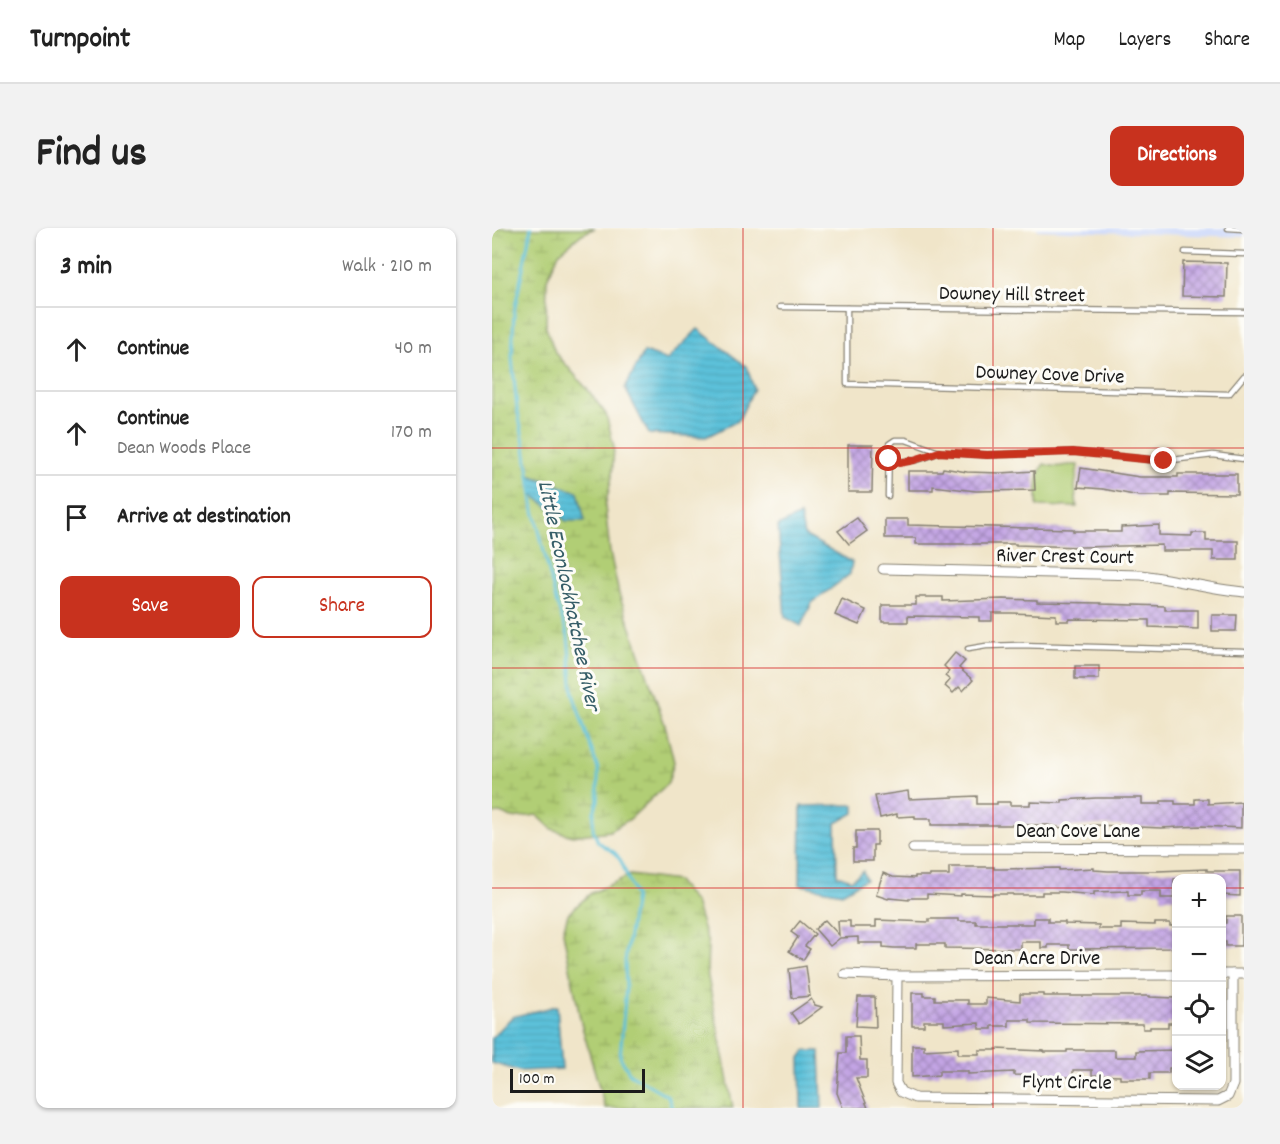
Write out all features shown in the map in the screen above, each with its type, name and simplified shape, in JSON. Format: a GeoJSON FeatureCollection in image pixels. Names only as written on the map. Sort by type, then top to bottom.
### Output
{"type":"FeatureCollection","features":[{"type":"Feature","properties":{"kind":"street","name":"River Crest Court"},"geometry":{"type":"LineString","coordinates":[[883,569],[1141,575],[1244,592]]}},
{"type":"Feature","properties":{"kind":"street","name":"Dean Cove Lane"},"geometry":{"type":"LineString","coordinates":[[913,848],[1244,849]]}},
{"type":"Feature","properties":{"kind":"street","name":"Dean Acre Drive"},"geometry":{"type":"LineString","coordinates":[[844,974],[897,976],[1172,975]]}},
{"type":"Feature","properties":{"kind":"street"},"geometry":{"type":"LineString","coordinates":[[1226,974],[1244,974]]}},
{"type":"Feature","properties":{"kind":"street","name":"Flynt Circle"},"geometry":{"type":"LineString","coordinates":[[897,976],[896,1083],[901,1092],[915,1098],[1218,1101],[1228,1096],[1233,1084],[1233,974]]}},
{"type":"Feature","properties":{"kind":"lane"},"geometry":{"type":"LineString","coordinates":[[1228,228],[1244,229]]}},
{"type":"Feature","properties":{"kind":"lane"},"geometry":{"type":"LineString","coordinates":[[1185,252],[1244,254]]}},
{"type":"Feature","properties":{"kind":"lane","name":"Downey Hill Street"},"geometry":{"type":"LineString","coordinates":[[780,307],[1244,312]]}},
{"type":"Feature","properties":{"kind":"lane","name":"Downey Cove Drive"},"geometry":{"type":"LineString","coordinates":[[847,308],[847,384],[1230,394],[1244,376]]}},
{"type":"Feature","properties":{"kind":"lane"},"geometry":{"type":"LineString","coordinates":[[888,496],[889,444],[895,440],[906,440],[939,452],[987,455],[1073,452],[1164,461],[1213,455],[1244,459]]}},
{"type":"Feature","properties":{"kind":"lane"},"geometry":{"type":"LineString","coordinates":[[889,459],[899,463],[939,452]]}},
{"type":"Feature","properties":{"kind":"lane"},"geometry":{"type":"LineString","coordinates":[[968,649],[986,645],[1019,645],[1244,651]]}},
{"type":"Feature","properties":{"kind":"shaded area"},"geometry":{"type":"Polygon","coordinates":[[[1037,228],[1244,228],[1244,237],[1037,230],[1037,228]]]}},
{"type":"Feature","properties":{"kind":"green space"},"geometry":{"type":"Polygon","coordinates":[[[492,228],[595,228],[582,234],[559,253],[547,279],[546,327],[555,352],[606,414],[614,447],[612,477],[605,506],[610,553],[619,594],[665,725],[674,762],[668,783],[630,819],[610,831],[572,836],[552,829],[537,815],[512,818],[500,813],[492,814],[492,228]]]}},
{"type":"Feature","properties":{"kind":"green space"},"geometry":{"type":"Polygon","coordinates":[[[1044,464],[1078,465],[1075,486],[1077,507],[1037,506],[1038,478],[1044,464]]]}},
{"type":"Feature","properties":{"kind":"green space"},"geometry":{"type":"Polygon","coordinates":[[[630,875],[677,881],[695,903],[708,943],[707,972],[733,1108],[605,1108],[581,1023],[563,932],[568,914],[590,894],[630,875]]]}},
{"type":"Feature","properties":{"kind":"water"},"geometry":{"type":"Polygon","coordinates":[[[698,329],[747,367],[754,389],[738,421],[706,437],[649,434],[625,388],[644,352],[667,360],[698,329]]]}},
{"type":"Feature","properties":{"kind":"water"},"geometry":{"type":"Polygon","coordinates":[[[529,475],[578,492],[585,521],[566,521],[532,494],[529,475]]]}},
{"type":"Feature","properties":{"kind":"water"},"geometry":{"type":"Polygon","coordinates":[[[800,515],[804,535],[852,562],[850,574],[812,603],[801,626],[785,617],[778,526],[800,515]]]}},
{"type":"Feature","properties":{"kind":"water"},"geometry":{"type":"Polygon","coordinates":[[[854,805],[854,813],[836,823],[837,875],[851,880],[863,871],[866,879],[842,893],[800,885],[801,806],[854,805]]]}},
{"type":"Feature","properties":{"kind":"water"},"geometry":{"type":"Polygon","coordinates":[[[557,1006],[562,1069],[519,1071],[492,1063],[492,1038],[512,1017],[557,1006]]]}},
{"type":"Feature","properties":{"kind":"water"},"geometry":{"type":"Polygon","coordinates":[[[805,1051],[820,1051],[822,1108],[801,1108],[800,1058],[805,1051]]]}},
{"type":"Feature","properties":{"kind":"building"},"geometry":{"type":"Polygon","coordinates":[[[1183,262],[1227,263],[1226,297],[1182,296],[1183,262]]]}},
{"type":"Feature","properties":{"kind":"building"},"geometry":{"type":"Polygon","coordinates":[[[848,445],[873,445],[872,492],[848,492],[848,445]]]}},
{"type":"Feature","properties":{"kind":"building"},"geometry":{"type":"Polygon","coordinates":[[[943,468],[967,472],[1034,471],[1035,490],[976,491],[933,486],[933,490],[908,490],[908,471],[942,471],[943,468]]]}},
{"type":"Feature","properties":{"kind":"building"},"geometry":{"type":"Polygon","coordinates":[[[1081,468],[1140,477],[1178,477],[1178,474],[1237,474],[1237,494],[1170,493],[1170,496],[1139,496],[1078,487],[1081,468]]]}},
{"type":"Feature","properties":{"kind":"building"},"geometry":{"type":"Polygon","coordinates":[[[857,518],[867,531],[849,544],[838,531],[857,518]]]}},
{"type":"Feature","properties":{"kind":"building"},"geometry":{"type":"Polygon","coordinates":[[[885,519],[908,519],[908,525],[1073,529],[1073,531],[1107,532],[1121,532],[1121,527],[1159,525],[1159,535],[1192,536],[1192,533],[1206,533],[1206,541],[1238,541],[1238,560],[1213,560],[1213,551],[1162,551],[1162,545],[1082,547],[1016,544],[916,544],[916,538],[885,538],[885,519]]]}},
{"type":"Feature","properties":{"kind":"building"},"geometry":{"type":"Polygon","coordinates":[[[916,597],[943,597],[943,601],[1003,599],[1165,606],[1165,610],[1198,610],[1198,629],[1149,627],[1149,620],[1069,619],[1069,621],[1056,621],[1056,615],[1012,613],[992,613],[992,621],[979,621],[979,617],[908,616],[908,622],[882,622],[882,605],[916,605],[916,597]]]}},
{"type":"Feature","properties":{"kind":"building"},"geometry":{"type":"Polygon","coordinates":[[[842,599],[866,610],[859,625],[835,615],[842,599]]]}},
{"type":"Feature","properties":{"kind":"building"},"geometry":{"type":"Polygon","coordinates":[[[1212,615],[1237,615],[1236,631],[1212,631],[1212,615]]]}},
{"type":"Feature","properties":{"kind":"building"},"geometry":{"type":"Polygon","coordinates":[[[955,653],[965,661],[959,668],[973,680],[963,691],[959,687],[953,693],[945,686],[950,680],[945,676],[949,671],[944,666],[955,653]]]}},
{"type":"Feature","properties":{"kind":"building"},"geometry":{"type":"Polygon","coordinates":[[[1075,666],[1099,666],[1099,679],[1075,679],[1075,666]]]}},
{"type":"Feature","properties":{"kind":"building"},"geometry":{"type":"Polygon","coordinates":[[[908,791],[909,799],[977,796],[977,804],[1010,802],[1010,805],[1030,805],[1030,802],[1062,803],[1062,800],[1096,798],[1142,798],[1142,804],[1175,801],[1175,804],[1195,804],[1195,799],[1208,799],[1208,804],[1241,802],[1241,828],[931,825],[931,819],[915,819],[915,816],[897,817],[897,814],[880,818],[875,796],[908,791]]]}},
{"type":"Feature","properties":{"kind":"building"},"geometry":{"type":"Polygon","coordinates":[[[856,831],[877,831],[877,845],[873,845],[873,861],[853,861],[856,831]]]}},
{"type":"Feature","properties":{"kind":"building"},"geometry":{"type":"Polygon","coordinates":[[[949,867],[1059,868],[1059,870],[1094,868],[1094,870],[1108,871],[1207,869],[1207,871],[1240,871],[1240,896],[1226,895],[1226,874],[1172,874],[1172,898],[1161,898],[1161,891],[1141,891],[1141,895],[1128,895],[1128,891],[1094,892],[1094,895],[1062,892],[1042,892],[1042,895],[927,894],[927,898],[909,898],[909,900],[888,899],[876,895],[883,873],[893,877],[915,878],[915,876],[949,875],[949,867]]]}},
{"type":"Feature","properties":{"kind":"building"},"geometry":{"type":"Polygon","coordinates":[[[1226,916],[1241,916],[1241,946],[1226,946],[1226,916]]]}},
{"type":"Feature","properties":{"kind":"building"},"geometry":{"type":"Polygon","coordinates":[[[1034,918],[1048,918],[1048,922],[1065,922],[1065,924],[1099,925],[1099,929],[1121,929],[1121,924],[1170,923],[1172,948],[1069,949],[1069,945],[1048,945],[1048,948],[1041,948],[1041,942],[1021,942],[1021,949],[945,948],[945,944],[916,944],[916,948],[894,948],[883,947],[883,943],[858,943],[858,937],[840,938],[830,946],[815,929],[825,920],[839,935],[838,921],[850,921],[850,927],[876,927],[876,920],[929,922],[929,919],[958,919],[958,921],[976,921],[976,924],[1034,924],[1034,918]]]}},
{"type":"Feature","properties":{"kind":"building"},"geometry":{"type":"Polygon","coordinates":[[[800,921],[815,934],[805,946],[810,949],[803,960],[789,951],[798,937],[791,932],[800,921]]]}},
{"type":"Feature","properties":{"kind":"building"},"geometry":{"type":"Polygon","coordinates":[[[806,966],[810,996],[792,998],[789,969],[806,966]]]}},
{"type":"Feature","properties":{"kind":"building"},"geometry":{"type":"Polygon","coordinates":[[[912,993],[935,996],[935,1000],[968,1000],[968,1004],[986,1004],[986,998],[1020,1001],[1020,994],[1172,998],[1172,1023],[1168,1023],[1168,1027],[1150,1027],[1150,1029],[1143,1029],[1143,1024],[1030,1023],[1030,1020],[1009,1020],[1009,1026],[992,1026],[992,1029],[979,1029],[979,1023],[944,1025],[944,1021],[924,1021],[924,1026],[912,1026],[912,993]]]}},
{"type":"Feature","properties":{"kind":"building"},"geometry":{"type":"Polygon","coordinates":[[[858,997],[875,997],[876,1027],[856,1026],[858,997]]]}},
{"type":"Feature","properties":{"kind":"building"},"geometry":{"type":"Polygon","coordinates":[[[811,999],[815,1005],[822,1007],[799,1024],[791,1013],[811,999]]]}},
{"type":"Feature","properties":{"kind":"building"},"geometry":{"type":"Polygon","coordinates":[[[846,1036],[859,1036],[860,1060],[867,1060],[867,1078],[856,1078],[868,1108],[843,1108],[837,1093],[840,1053],[846,1053],[846,1036]]]}},
{"type":"Feature","properties":{"kind":"building"},"geometry":{"type":"Polygon","coordinates":[[[912,1045],[924,1045],[924,1050],[958,1048],[958,1054],[979,1054],[979,1050],[996,1049],[1044,1052],[1115,1050],[1115,1057],[1136,1057],[1136,1051],[1172,1050],[1172,1068],[1169,1068],[1169,1073],[1150,1073],[1150,1079],[1120,1079],[1120,1076],[1092,1075],[1092,1070],[1073,1070],[1073,1077],[1063,1077],[1063,1079],[1050,1079],[1050,1076],[1014,1075],[1014,1072],[968,1074],[968,1071],[939,1071],[939,1075],[912,1077],[912,1045]]]}},
{"type":"Feature","properties":{"kind":"waterway","name":"Little Econlockhatchee River"},"geometry":{"type":"LineString","coordinates":[[531,228],[514,312],[512,358],[517,408],[534,510],[556,601],[568,636],[573,694],[598,769],[598,800],[594,812],[593,829],[598,842],[615,853],[621,861],[635,896],[625,961],[626,987],[620,1057],[630,1074],[668,1096],[672,1108]]}},
{"type":"Feature","properties":{"kind":"route"},"geometry":{"type":"LineString","coordinates":[[889,459],[899,463],[939,452],[987,455],[1073,452],[1164,461]]}}]}
